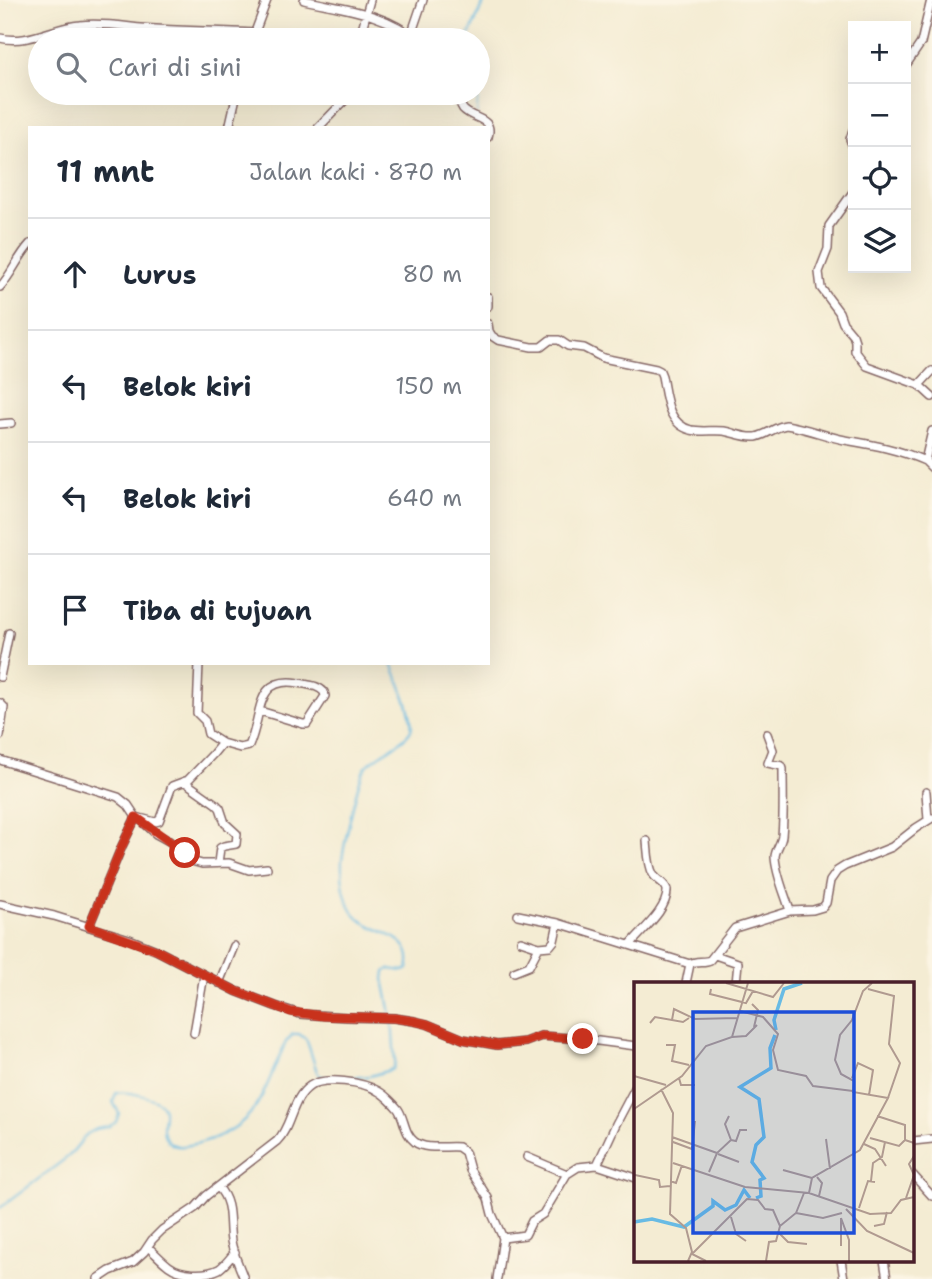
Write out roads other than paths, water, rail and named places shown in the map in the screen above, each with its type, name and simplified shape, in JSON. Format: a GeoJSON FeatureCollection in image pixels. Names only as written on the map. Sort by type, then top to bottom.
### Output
{"type":"FeatureCollection","features":[{"type":"Feature","properties":{"kind":"street"},"geometry":{"type":"LineString","coordinates":[[256,28],[267,0]]}},
{"type":"Feature","properties":{"kind":"street"},"geometry":{"type":"LineString","coordinates":[[304,0],[384,19],[398,28]]}},
{"type":"Feature","properties":{"kind":"street"},"geometry":{"type":"LineString","coordinates":[[362,28],[370,0]]}},
{"type":"Feature","properties":{"kind":"street"},"geometry":{"type":"LineString","coordinates":[[416,28],[423,0]]}},
{"type":"Feature","properties":{"kind":"street"},"geometry":{"type":"LineString","coordinates":[[911,58],[921,43],[931,0]]}},
{"type":"Feature","properties":{"kind":"street"},"geometry":{"type":"LineString","coordinates":[[67,28],[101,24],[143,28]]}},
{"type":"Feature","properties":{"kind":"street"},"geometry":{"type":"LineString","coordinates":[[0,38],[28,38]]}},
{"type":"Feature","properties":{"kind":"street"},"geometry":{"type":"LineString","coordinates":[[229,126],[234,105]]}},
{"type":"Feature","properties":{"kind":"street"},"geometry":{"type":"LineString","coordinates":[[320,126],[340,105]]}},
{"type":"Feature","properties":{"kind":"street"},"geometry":{"type":"LineString","coordinates":[[462,105],[467,112],[488,126]]}},
{"type":"Feature","properties":{"kind":"street"},"geometry":{"type":"LineString","coordinates":[[848,199],[830,226],[828,249],[819,272],[821,288],[853,335],[855,351],[867,366],[919,385],[932,397]]}},
{"type":"Feature","properties":{"kind":"street"},"geometry":{"type":"LineString","coordinates":[[0,287],[28,246]]}},
{"type":"Feature","properties":{"kind":"street"},"geometry":{"type":"LineString","coordinates":[[490,333],[498,340],[532,347],[541,347],[550,340],[559,340],[568,346],[584,348],[603,358],[656,369],[662,376],[672,417],[682,427],[753,437],[786,425],[905,452],[925,461],[932,468]]}},
{"type":"Feature","properties":{"kind":"street"},"geometry":{"type":"LineString","coordinates":[[919,385],[932,371]]}},
{"type":"Feature","properties":{"kind":"street"},"geometry":{"type":"LineString","coordinates":[[0,424],[11,423]]}},
{"type":"Feature","properties":{"kind":"street"},"geometry":{"type":"LineString","coordinates":[[925,461],[932,431]]}},
{"type":"Feature","properties":{"kind":"street"},"geometry":{"type":"LineString","coordinates":[[0,677],[9,633]]}},
{"type":"Feature","properties":{"kind":"street"},"geometry":{"type":"LineString","coordinates":[[199,665],[197,712],[205,721],[208,734],[222,743],[240,748],[249,746],[264,694],[270,686],[288,681],[323,689],[325,695],[307,724],[260,710]]}},
{"type":"Feature","properties":{"kind":"street"},"geometry":{"type":"LineString","coordinates":[[0,703],[4,707],[0,736]]}},
{"type":"Feature","properties":{"kind":"street"},"geometry":{"type":"LineString","coordinates":[[767,734],[773,750],[768,763],[782,766],[783,769],[783,828],[775,857],[790,911]]}},
{"type":"Feature","properties":{"kind":"street"},"geometry":{"type":"LineString","coordinates":[[138,818],[159,821],[172,786],[186,782],[222,743]]}},
{"type":"Feature","properties":{"kind":"street"},"geometry":{"type":"LineString","coordinates":[[0,760],[118,797],[138,818],[195,862],[229,863],[249,870],[267,868]]}},
{"type":"Feature","properties":{"kind":"street"},"geometry":{"type":"LineString","coordinates":[[186,782],[220,808],[225,823],[237,834],[236,844],[220,848],[218,863]]}},
{"type":"Feature","properties":{"kind":"street"},"geometry":{"type":"LineString","coordinates":[[518,915],[558,923],[690,964],[705,962],[715,955],[735,928],[790,911],[823,907],[830,881],[837,871],[891,847],[930,819],[926,792]]}},
{"type":"Feature","properties":{"kind":"street"},"geometry":{"type":"LineString","coordinates":[[89,926],[122,846],[138,818]]}},
{"type":"Feature","properties":{"kind":"street"},"geometry":{"type":"LineString","coordinates":[[630,945],[643,929],[656,919],[667,890],[651,872],[648,841]]}},
{"type":"Feature","properties":{"kind":"street"},"geometry":{"type":"LineString","coordinates":[[0,904],[89,926],[156,950],[219,983],[291,1012],[394,1018],[427,1024],[471,1041],[497,1045],[525,1042],[541,1036],[634,1046]]}},
{"type":"Feature","properties":{"kind":"street"},"geometry":{"type":"LineString","coordinates":[[521,941],[539,947],[552,946],[558,923]]}},
{"type":"Feature","properties":{"kind":"street"},"geometry":{"type":"LineString","coordinates":[[219,983],[234,946]]}},
{"type":"Feature","properties":{"kind":"street"},"geometry":{"type":"LineString","coordinates":[[514,972],[529,966],[539,947]]}},
{"type":"Feature","properties":{"kind":"street"},"geometry":{"type":"LineString","coordinates":[[715,955],[737,962],[739,967],[736,982]]}},
{"type":"Feature","properties":{"kind":"street"},"geometry":{"type":"LineString","coordinates":[[687,982],[690,964]]}},
{"type":"Feature","properties":{"kind":"street"},"geometry":{"type":"LineString","coordinates":[[194,1033],[204,975]]}},
{"type":"Feature","properties":{"kind":"street"},"geometry":{"type":"LineString","coordinates":[[99,1279],[110,1271],[133,1262],[162,1230],[189,1213],[206,1196],[282,1136],[292,1108],[306,1088],[328,1080],[377,1090],[399,1110],[404,1127],[418,1144],[458,1147],[465,1152],[470,1170],[488,1198],[492,1214],[501,1230],[503,1238],[497,1279]]}},
{"type":"Feature","properties":{"kind":"street"},"geometry":{"type":"LineString","coordinates":[[597,1165],[634,1090]]}},
{"type":"Feature","properties":{"kind":"street"},"geometry":{"type":"LineString","coordinates":[[914,1140],[932,1139]]}},
{"type":"Feature","properties":{"kind":"street"},"geometry":{"type":"LineString","coordinates":[[527,1157],[567,1174]]}},
{"type":"Feature","properties":{"kind":"street"},"geometry":{"type":"LineString","coordinates":[[503,1238],[525,1236],[532,1221],[543,1214],[567,1174],[578,1167],[597,1165],[634,1177]]}},
{"type":"Feature","properties":{"kind":"street"},"geometry":{"type":"LineString","coordinates":[[914,1176],[932,1196]]}},
{"type":"Feature","properties":{"kind":"street"},"geometry":{"type":"LineString","coordinates":[[218,1188],[229,1209],[231,1244],[244,1279]]}},
{"type":"Feature","properties":{"kind":"street"},"geometry":{"type":"LineString","coordinates":[[148,1247],[171,1268],[198,1273],[216,1270],[235,1252]]}},
{"type":"Feature","properties":{"kind":"waterway"},"geometry":{"type":"LineString","coordinates":[[472,28],[485,0]]}},
{"type":"Feature","properties":{"kind":"waterway"},"geometry":{"type":"LineString","coordinates":[[477,105],[477,113]]}},
{"type":"Feature","properties":{"kind":"waterway"},"geometry":{"type":"LineString","coordinates":[[391,1014],[385,972],[389,969],[408,969],[409,957],[400,942],[356,916],[346,897],[342,860],[355,797],[366,767],[404,739],[411,730],[408,707],[393,665]]}},
{"type":"Feature","properties":{"kind":"waterway"},"geometry":{"type":"LineString","coordinates":[[348,1078],[370,1076],[393,1069],[395,1062],[392,1019]]}},
{"type":"Feature","properties":{"kind":"waterway"},"geometry":{"type":"LineString","coordinates":[[0,1208],[69,1156],[87,1134],[116,1122],[119,1113],[113,1102],[116,1093],[151,1098],[162,1105],[165,1137],[171,1144],[183,1146],[219,1136],[235,1128],[247,1117],[264,1092],[286,1042],[293,1034],[299,1034],[306,1039],[317,1072],[320,1076],[329,1078]]}}]}
